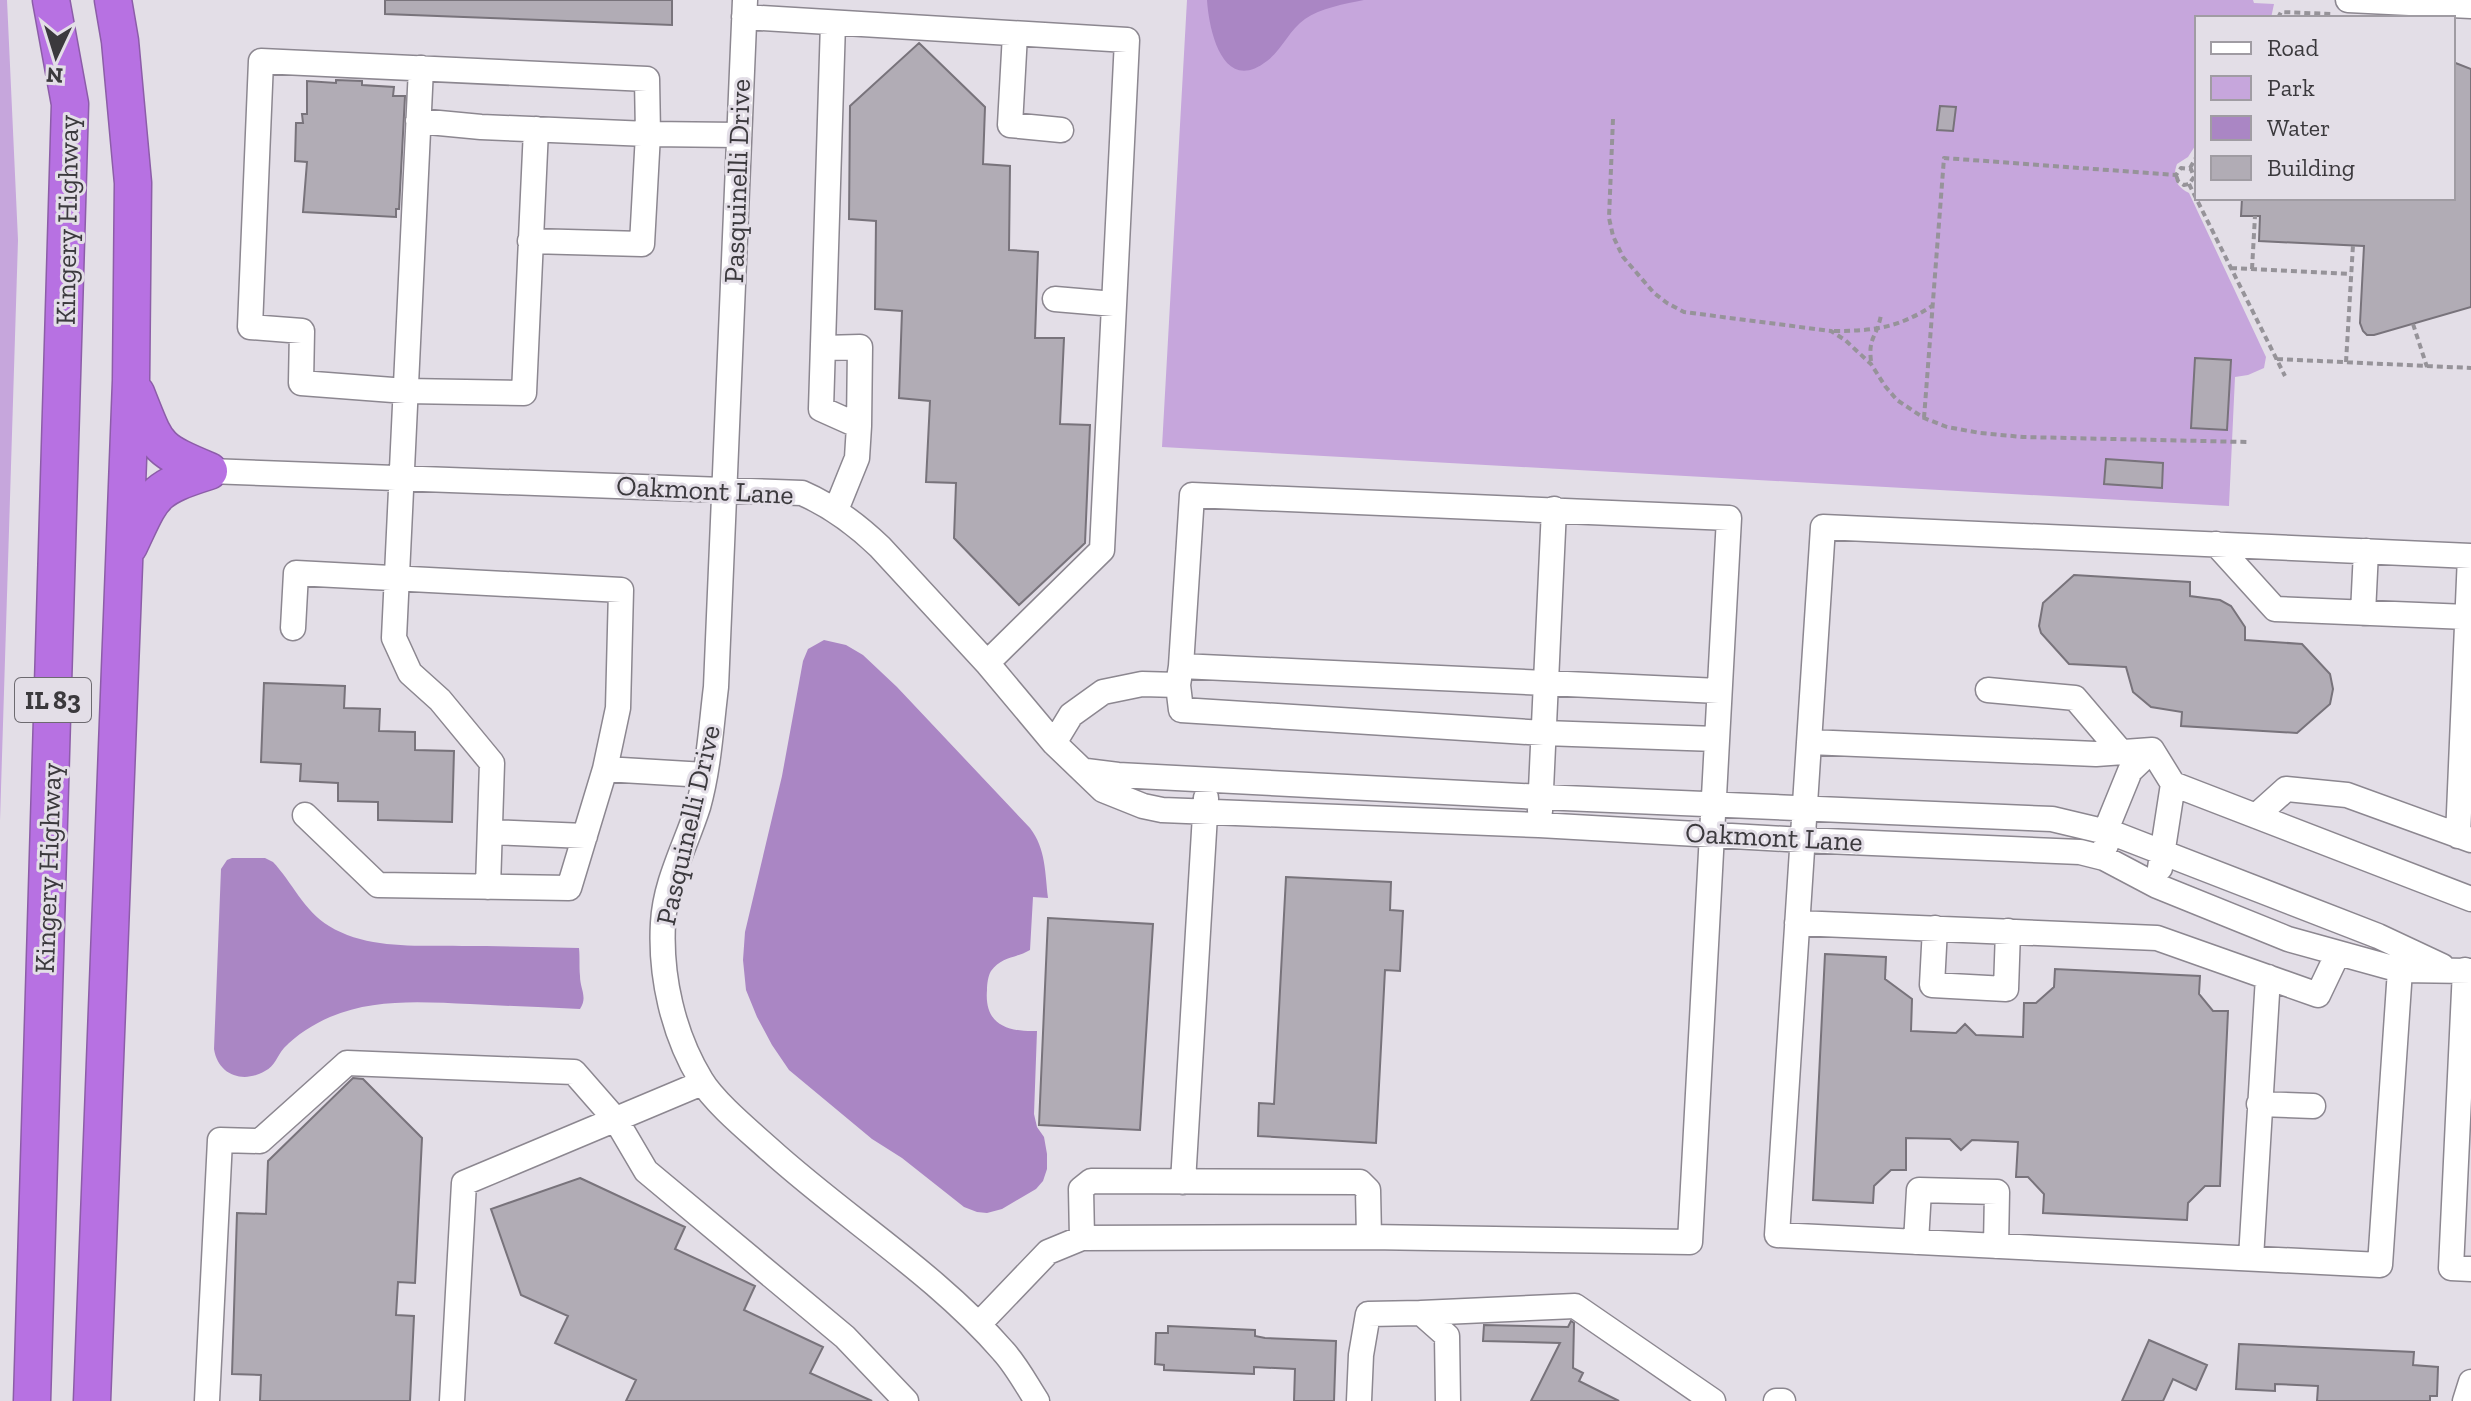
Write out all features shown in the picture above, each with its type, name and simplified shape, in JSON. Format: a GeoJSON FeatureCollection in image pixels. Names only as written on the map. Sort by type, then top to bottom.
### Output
{"type":"FeatureCollection","features":[{"type":"Feature","properties":{"kind":"highway","name":"Kingery Highway"},"geometry":{"type":"LineString","coordinates":[[32,1401],[70,104],[51,0]]}},
{"type":"Feature","properties":{"kind":"highway","name":"Kingery Highway"},"geometry":{"type":"LineString","coordinates":[[92,1401],[131,381],[133,183],[120,41],[113,0]]}},
{"type":"Feature","properties":{"kind":"highway"},"geometry":{"type":"LineString","coordinates":[[131,381],[158,445],[174,456],[209,471]]}},
{"type":"Feature","properties":{"kind":"highway"},"geometry":{"type":"LineString","coordinates":[[124,559],[157,494],[177,481],[209,471]]}},
{"type":"Feature","properties":{"kind":"street"},"geometry":{"type":"LineString","coordinates":[[2348,0],[2471,6]]}},
{"type":"Feature","properties":{"kind":"street"},"geometry":{"type":"LineString","coordinates":[[744,9],[833,23],[1127,40],[1102,550],[987,663]]}},
{"type":"Feature","properties":{"kind":"street","name":"Pasquinelli Drive"},"geometry":{"type":"LineString","coordinates":[[744,9],[716,687],[705,775],[668,892],[663,921],[663,958],[673,1013],[680,1041],[702,1083],[787,1166],[979,1324],[1006,1354],[1037,1401]]}},
{"type":"Feature","properties":{"kind":"street"},"geometry":{"type":"LineString","coordinates":[[833,23],[821,409],[859,426]]}},
{"type":"Feature","properties":{"kind":"street"},"geometry":{"type":"LineString","coordinates":[[1015,34],[1010,125],[1061,130]]}},
{"type":"Feature","properties":{"kind":"street"},"geometry":{"type":"LineString","coordinates":[[530,241],[642,244],[648,134],[647,79],[261,61],[250,327],[302,331],[301,383],[406,391],[524,393],[530,241],[535,189],[536,129]]}},
{"type":"Feature","properties":{"kind":"street"},"geometry":{"type":"LineString","coordinates":[[421,68],[394,638],[410,673],[440,700],[492,763],[488,887]]}},
{"type":"Feature","properties":{"kind":"street"},"geometry":{"type":"LineString","coordinates":[[418,121],[481,127],[739,135]]}},
{"type":"Feature","properties":{"kind":"street"},"geometry":{"type":"LineString","coordinates":[[1055,299],[1114,304]]}},
{"type":"Feature","properties":{"kind":"street"},"geometry":{"type":"LineString","coordinates":[[823,348],[860,347],[857,458],[836,510]]}},
{"type":"Feature","properties":{"kind":"street","name":"Oakmont Lane"},"geometry":{"type":"LineString","coordinates":[[209,471],[802,493],[836,510],[862,529],[987,663],[1054,743],[1103,790],[1127,801],[1162,810],[2058,849],[2104,858],[2157,886],[2288,939],[2400,970],[2463,971]]}},
{"type":"Feature","properties":{"kind":"street"},"geometry":{"type":"LineString","coordinates":[[979,1324],[1048,1252],[1082,1238],[1369,1237],[1690,1242],[1729,518],[1192,495],[1180,676],[1181,710],[1544,733],[1716,739]]}},
{"type":"Feature","properties":{"kind":"street"},"geometry":{"type":"LineString","coordinates":[[1539,825],[1554,509]]}},
{"type":"Feature","properties":{"kind":"street"},"geometry":{"type":"LineString","coordinates":[[2256,816],[2286,789],[2332,793],[2347,795],[2464,838],[2470,556],[1823,527],[1777,1235],[2380,1265],[2400,970]]}},
{"type":"Feature","properties":{"kind":"street"},"geometry":{"type":"LineString","coordinates":[[2216,544],[2275,609],[2467,617]]}},
{"type":"Feature","properties":{"kind":"street"},"geometry":{"type":"LineString","coordinates":[[2363,613],[2366,551]]}},
{"type":"Feature","properties":{"kind":"street"},"geometry":{"type":"LineString","coordinates":[[293,628],[296,573],[621,590],[618,708],[605,769],[569,888],[378,885],[305,815]]}},
{"type":"Feature","properties":{"kind":"street"},"geometry":{"type":"LineString","coordinates":[[1054,743],[1071,715],[1103,692],[1180,676],[1547,683],[1719,691]]}},
{"type":"Feature","properties":{"kind":"street"},"geometry":{"type":"LineString","coordinates":[[1988,690],[2075,698],[2121,752]]}},
{"type":"Feature","properties":{"kind":"street"},"geometry":{"type":"LineString","coordinates":[[1809,742],[2096,754],[2152,750]]}},
{"type":"Feature","properties":{"kind":"street"},"geometry":{"type":"LineString","coordinates":[[2152,750],[2173,784],[2471,899]]}},
{"type":"Feature","properties":{"kind":"street"},"geometry":{"type":"LineString","coordinates":[[2104,858],[2110,820],[2130,771],[2152,750]]}},
{"type":"Feature","properties":{"kind":"street"},"geometry":{"type":"LineString","coordinates":[[605,769],[705,775]]}},
{"type":"Feature","properties":{"kind":"street","name":"Oakmont Lane"},"geometry":{"type":"LineString","coordinates":[[1086,771],[1541,797],[2052,819],[2108,832],[2463,971]]}},
{"type":"Feature","properties":{"kind":"street"},"geometry":{"type":"LineString","coordinates":[[1183,1182],[1208,780]]}},
{"type":"Feature","properties":{"kind":"street"},"geometry":{"type":"LineString","coordinates":[[2157,886],[2173,784]]}},
{"type":"Feature","properties":{"kind":"street"},"geometry":{"type":"LineString","coordinates":[[490,832],[585,836]]}},
{"type":"Feature","properties":{"kind":"street"},"geometry":{"type":"LineString","coordinates":[[1797,923],[2157,938],[2318,995],[2338,953]]}},
{"type":"Feature","properties":{"kind":"street"},"geometry":{"type":"LineString","coordinates":[[1935,928],[1932,985],[2006,989],[2008,931]]}},
{"type":"Feature","properties":{"kind":"street"},"geometry":{"type":"LineString","coordinates":[[2463,971],[2465,1124],[2451,1268],[2471,1269]]}},
{"type":"Feature","properties":{"kind":"street"},"geometry":{"type":"LineString","coordinates":[[2251,1258],[2268,977]]}},
{"type":"Feature","properties":{"kind":"street"},"geometry":{"type":"LineString","coordinates":[[207,1401],[220,1140],[260,1141],[347,1063],[574,1072],[616,1120],[646,1171],[845,1337],[906,1401]]}},
{"type":"Feature","properties":{"kind":"street"},"geometry":{"type":"LineString","coordinates":[[452,1401],[464,1183],[702,1083]]}},
{"type":"Feature","properties":{"kind":"street"},"geometry":{"type":"LineString","coordinates":[[2259,1104],[2313,1106]]}},
{"type":"Feature","properties":{"kind":"street"},"geometry":{"type":"LineString","coordinates":[[1082,1238],[1081,1189],[1091,1181],[1360,1182],[1368,1190],[1369,1237]]}},
{"type":"Feature","properties":{"kind":"street"},"geometry":{"type":"LineString","coordinates":[[1916,1242],[1919,1190],[1997,1192],[1996,1246]]}},
{"type":"Feature","properties":{"kind":"street"},"geometry":{"type":"LineString","coordinates":[[1359,1401],[1361,1355],[1368,1314],[1575,1306],[1713,1401]]}},
{"type":"Feature","properties":{"kind":"street"},"geometry":{"type":"LineString","coordinates":[[1421,1313],[1447,1336],[1448,1401]]}},
{"type":"Feature","properties":{"kind":"street"},"geometry":{"type":"LineString","coordinates":[[2465,1401],[2471,1382]]}},
{"type":"Feature","properties":{"kind":"street"},"geometry":{"type":"LineString","coordinates":[[1776,1401],[1783,1401]]}},
{"type":"Feature","properties":{"kind":"path"},"geometry":{"type":"LineString","coordinates":[[1613,119],[1609,196],[1611,227],[1623,257],[1654,293],[1667,303],[1684,312],[1831,331],[1878,329],[1901,324],[1932,306]]}},
{"type":"Feature","properties":{"kind":"path"},"geometry":{"type":"LineString","coordinates":[[1924,418],[1944,158],[2176,175]]}},
{"type":"Feature","properties":{"kind":"path"},"geometry":{"type":"LineString","coordinates":[[2190,168],[2195,159]]}},
{"type":"Feature","properties":{"kind":"path"},"geometry":{"type":"LineString","coordinates":[[2176,175],[2181,168],[2190,168]]}},
{"type":"Feature","properties":{"kind":"path"},"geometry":{"type":"LineString","coordinates":[[2189,184],[2194,177],[2190,168]]}},
{"type":"Feature","properties":{"kind":"path"},"geometry":{"type":"LineString","coordinates":[[2176,175],[2180,184],[2189,184]]}},
{"type":"Feature","properties":{"kind":"path"},"geometry":{"type":"LineString","coordinates":[[2189,184],[2195,196]]}},
{"type":"Feature","properties":{"kind":"path"},"geometry":{"type":"LineString","coordinates":[[2197,200],[2285,376]]}},
{"type":"Feature","properties":{"kind":"path"},"geometry":{"type":"LineString","coordinates":[[2252,269],[2255,216]]}},
{"type":"Feature","properties":{"kind":"path"},"geometry":{"type":"LineString","coordinates":[[2346,362],[2353,245]]}},
{"type":"Feature","properties":{"kind":"path"},"geometry":{"type":"LineString","coordinates":[[2231,268],[2351,274]]}},
{"type":"Feature","properties":{"kind":"path"},"geometry":{"type":"LineString","coordinates":[[1871,364],[1871,339],[1878,329],[1881,315]]}},
{"type":"Feature","properties":{"kind":"path"},"geometry":{"type":"LineString","coordinates":[[2413,324],[2427,367]]}},
{"type":"Feature","properties":{"kind":"path"},"geometry":{"type":"LineString","coordinates":[[1831,331],[1871,364],[1897,400],[1924,418],[1947,427],[2023,437],[2247,442]]}},
{"type":"Feature","properties":{"kind":"path"},"geometry":{"type":"LineString","coordinates":[[2277,359],[2471,368]]}},
{"type":"Feature","properties":{"kind":"green space"},"geometry":{"type":"Polygon","coordinates":[[[0,0],[7,0],[18,240],[0,821],[0,0]]]}},
{"type":"Feature","properties":{"kind":"green space"},"geometry":{"type":"Polygon","coordinates":[[[1187,0],[2253,0],[2254,3],[2274,4],[2271,16],[2195,16],[2195,146],[2188,157],[2177,164],[2175,173],[2178,184],[2189,193],[2266,357],[2264,368],[2235,377],[2229,506],[1162,447],[1187,0]]]}},
{"type":"Feature","properties":{"kind":"water"},"geometry":{"type":"Polygon","coordinates":[[[1207,0],[1364,0],[1311,15],[1294,29],[1267,61],[1252,69],[1239,70],[1229,65],[1215,42],[1207,0]]]}},
{"type":"Feature","properties":{"kind":"water"},"geometry":{"type":"Polygon","coordinates":[[[824,640],[846,645],[863,655],[897,687],[1030,828],[1042,853],[1048,898],[1033,897],[1030,950],[995,966],[987,983],[987,1002],[989,1011],[1000,1024],[1017,1030],[1037,1031],[1034,1114],[1037,1127],[1044,1137],[1047,1169],[1036,1189],[1002,1209],[987,1213],[964,1207],[902,1158],[872,1139],[789,1070],[772,1045],[746,990],[743,960],[745,932],[782,776],[803,661],[808,649],[824,640]]]}},
{"type":"Feature","properties":{"kind":"water"},"geometry":{"type":"Polygon","coordinates":[[[232,858],[265,858],[273,862],[320,920],[360,939],[411,946],[579,948],[584,997],[582,1005],[580,1009],[417,1002],[364,1007],[330,1017],[306,1030],[284,1048],[274,1064],[265,1071],[248,1077],[233,1075],[221,1065],[214,1049],[221,869],[232,858]]]}},
{"type":"Feature","properties":{"kind":"building"},"geometry":{"type":"Polygon","coordinates":[[[385,0],[672,0],[672,25],[385,14],[385,0]]]}},
{"type":"Feature","properties":{"kind":"building"},"geometry":{"type":"Polygon","coordinates":[[[919,43],[985,107],[983,164],[1010,166],[1009,250],[1038,252],[1035,338],[1064,338],[1060,424],[1090,425],[1085,543],[1019,605],[954,538],[956,483],[926,482],[930,401],[899,398],[902,311],[875,309],[876,221],[849,219],[850,106],[919,43]]]}},
{"type":"Feature","properties":{"kind":"building"},"geometry":{"type":"Polygon","coordinates":[[[2455,63],[2471,69],[2471,307],[2367,335],[2360,323],[2364,246],[2259,241],[2260,216],[2241,216],[2242,200],[2455,200],[2455,63]]]}},
{"type":"Feature","properties":{"kind":"building"},"geometry":{"type":"Polygon","coordinates":[[[336,80],[394,87],[393,96],[405,96],[396,217],[303,212],[307,162],[295,161],[296,123],[303,123],[302,114],[307,114],[307,81],[336,83],[336,80]]]}},
{"type":"Feature","properties":{"kind":"building"},"geometry":{"type":"Polygon","coordinates":[[[1940,106],[1956,107],[1953,131],[1937,130],[1940,106]]]}},
{"type":"Feature","properties":{"kind":"building"},"geometry":{"type":"Polygon","coordinates":[[[2195,358],[2231,360],[2227,430],[2191,428],[2195,358]]]}},
{"type":"Feature","properties":{"kind":"building"},"geometry":{"type":"Polygon","coordinates":[[[2106,459],[2163,463],[2162,488],[2104,484],[2106,459]]]}},
{"type":"Feature","properties":{"kind":"building"},"geometry":{"type":"Polygon","coordinates":[[[2074,575],[2190,582],[2190,596],[2220,600],[2231,606],[2245,627],[2245,640],[2302,644],[2330,674],[2333,689],[2330,704],[2297,733],[2181,726],[2182,712],[2151,707],[2133,692],[2126,667],[2069,664],[2041,633],[2039,626],[2043,603],[2074,575]]]}},
{"type":"Feature","properties":{"kind":"building"},"geometry":{"type":"Polygon","coordinates":[[[264,683],[345,686],[344,708],[380,709],[379,731],[415,732],[415,750],[454,751],[452,822],[378,820],[378,802],[338,801],[338,783],[300,781],[301,764],[261,762],[264,683]]]}},
{"type":"Feature","properties":{"kind":"building"},"geometry":{"type":"Polygon","coordinates":[[[1286,877],[1391,882],[1390,910],[1403,911],[1400,971],[1385,970],[1376,1143],[1258,1136],[1259,1103],[1274,1104],[1286,877]]]}},
{"type":"Feature","properties":{"kind":"building"},"geometry":{"type":"Polygon","coordinates":[[[1048,918],[1153,924],[1140,1130],[1039,1125],[1048,918]]]}},
{"type":"Feature","properties":{"kind":"building"},"geometry":{"type":"Polygon","coordinates":[[[1825,954],[1886,957],[1885,979],[1912,999],[1911,1031],[1956,1033],[1965,1024],[1976,1035],[2023,1037],[2024,1003],[2036,1003],[2054,987],[2055,969],[2200,976],[2199,994],[2213,1011],[2228,1011],[2220,1186],[2205,1186],[2188,1203],[2187,1220],[2043,1213],[2044,1194],[2028,1177],[2016,1177],[2018,1142],[1972,1140],[1961,1150],[1950,1139],[1906,1138],[1906,1170],[1891,1170],[1874,1186],[1873,1203],[1813,1200],[1825,954]]]}},
{"type":"Feature","properties":{"kind":"building"},"geometry":{"type":"Polygon","coordinates":[[[353,1078],[363,1079],[422,1138],[415,1283],[398,1282],[396,1315],[414,1316],[410,1401],[260,1401],[261,1375],[232,1374],[237,1213],[266,1214],[268,1161],[353,1078]]]}},
{"type":"Feature","properties":{"kind":"building"},"geometry":{"type":"Polygon","coordinates":[[[580,1178],[685,1227],[675,1249],[755,1286],[744,1310],[823,1347],[810,1373],[872,1401],[626,1401],[636,1380],[555,1343],[568,1316],[521,1295],[491,1209],[580,1178]]]}},
{"type":"Feature","properties":{"kind":"building"},"geometry":{"type":"Polygon","coordinates":[[[1571,1321],[1574,1323],[1573,1368],[1583,1373],[1579,1381],[1619,1401],[1531,1401],[1560,1343],[1483,1341],[1484,1325],[1568,1327],[1571,1321]]]}},
{"type":"Feature","properties":{"kind":"building"},"geometry":{"type":"Polygon","coordinates":[[[1168,1326],[1255,1330],[1255,1336],[1265,1338],[1336,1341],[1334,1401],[1294,1401],[1295,1369],[1254,1367],[1254,1374],[1164,1370],[1164,1365],[1155,1364],[1156,1333],[1168,1333],[1168,1326]]]}},
{"type":"Feature","properties":{"kind":"building"},"geometry":{"type":"Polygon","coordinates":[[[2149,1340],[2207,1365],[2196,1390],[2173,1379],[2163,1401],[2122,1401],[2149,1340]]]}},
{"type":"Feature","properties":{"kind":"building"},"geometry":{"type":"Polygon","coordinates":[[[2239,1344],[2414,1352],[2413,1365],[2438,1367],[2437,1396],[2430,1396],[2430,1401],[2317,1401],[2318,1386],[2275,1384],[2275,1391],[2236,1389],[2239,1344]]]}}]}
